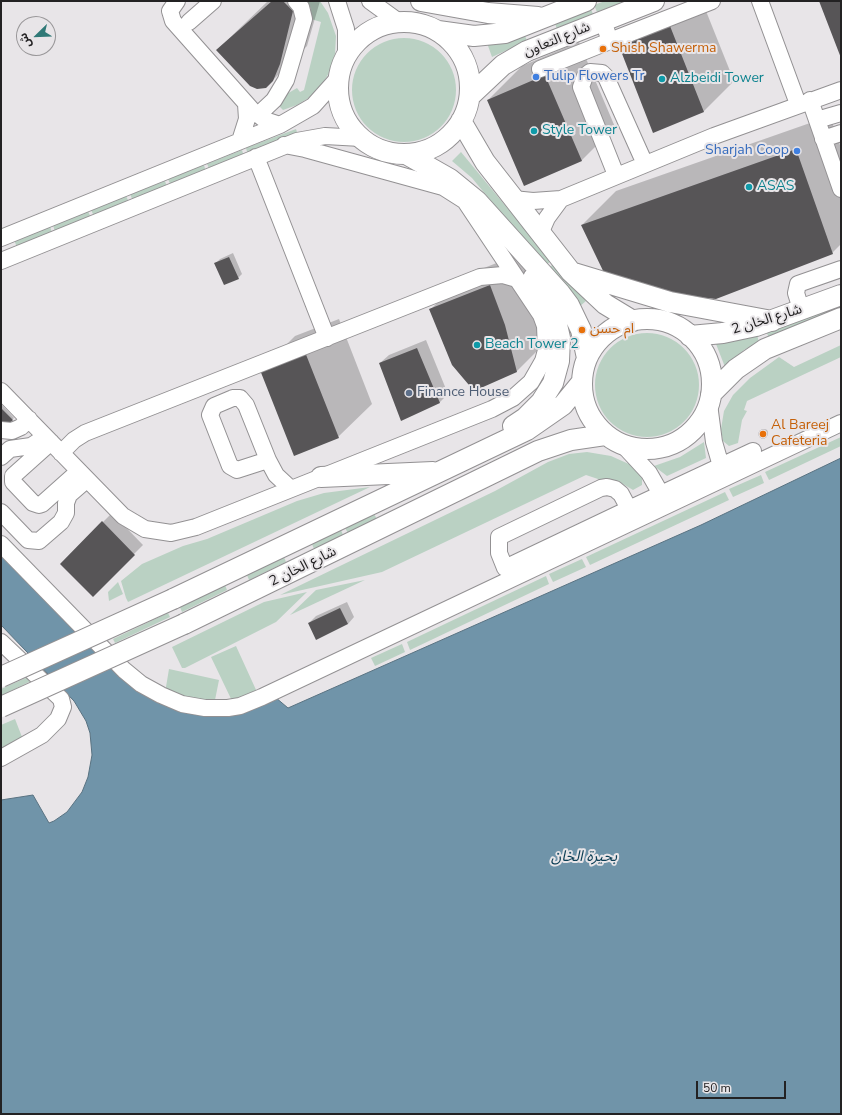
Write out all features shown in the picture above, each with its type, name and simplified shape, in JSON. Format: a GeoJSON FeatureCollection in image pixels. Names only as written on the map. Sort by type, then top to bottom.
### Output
{"type":"FeatureCollection","features":[{"type":"Feature","properties":{"kind":"main road"},"geometry":{"type":"LineString","coordinates":[[421,1],[488,13],[546,17]]}},
{"type":"Feature","properties":{"kind":"main road","name":"شارع التعاون"},"geometry":{"type":"LineString","coordinates":[[438,31],[457,35],[490,36],[505,33],[586,1]]}},
{"type":"Feature","properties":{"kind":"main road","name":"شارع التعاون"},"geometry":{"type":"LineString","coordinates":[[470,96],[492,74],[515,58],[602,21],[654,1]]}},
{"type":"Feature","properties":{"kind":"main road"},"geometry":{"type":"LineString","coordinates":[[400,22],[420,24],[438,31],[453,43],[463,59],[469,77],[470,96],[461,121],[453,132],[442,142],[425,151],[406,154],[382,150],[361,138],[344,115],[339,96],[339,77],[346,57],[357,42],[372,30],[381,26],[400,22]]}},
{"type":"Feature","properties":{"kind":"main road"},"geometry":{"type":"LineString","coordinates":[[461,121],[484,162],[570,272],[605,304],[632,320]]}},
{"type":"Feature","properties":{"kind":"main road"},"geometry":{"type":"LineString","coordinates":[[406,154],[436,170],[464,189],[489,213],[503,242],[525,266],[548,301],[558,327],[560,350],[556,372],[552,383],[541,402],[533,411],[468,459]]}},
{"type":"Feature","properties":{"kind":"main road"},"geometry":{"type":"LineString","coordinates":[[503,242],[569,305],[581,330],[587,358],[582,383],[584,403],[588,412],[605,435],[624,446],[652,450],[666,447],[680,441],[701,422],[710,399],[712,383],[708,362],[698,344],[682,330],[663,321],[653,319],[632,320],[616,326],[602,337],[587,358]]}},
{"type":"Feature","properties":{"kind":"main road"},"geometry":{"type":"LineString","coordinates":[[570,272],[670,302],[772,321]]}},
{"type":"Feature","properties":{"kind":"main road","name":"شارع الخان 2"},"geometry":{"type":"LineString","coordinates":[[690,336],[740,330],[772,321],[841,295]]}},
{"type":"Feature","properties":{"kind":"main road","name":"شارع الخان 2"},"geometry":{"type":"LineString","coordinates":[[710,399],[736,369],[765,350],[841,318]]}},
{"type":"Feature","properties":{"kind":"main road","name":"شارع الخان 2"},"geometry":{"type":"LineString","coordinates":[[1,677],[172,599],[468,459],[539,423],[563,405],[582,383]]}},
{"type":"Feature","properties":{"kind":"main road","name":"شارع الخان 2"},"geometry":{"type":"LineString","coordinates":[[1,707],[184,624],[408,516],[528,456],[572,440],[605,435]]}},
{"type":"Feature","properties":{"kind":"main road"},"geometry":{"type":"LineString","coordinates":[[321,477],[443,471]]}},
{"type":"Feature","properties":{"kind":"street"},"geometry":{"type":"LineString","coordinates":[[177,1],[171,7],[171,18],[246,104],[258,115],[280,125]]}},
{"type":"Feature","properties":{"kind":"street"},"geometry":{"type":"LineString","coordinates":[[189,22],[213,1]]}},
{"type":"Feature","properties":{"kind":"street"},"geometry":{"type":"LineString","coordinates":[[258,115],[274,100],[286,80],[304,19],[301,7],[296,1]]}},
{"type":"Feature","properties":{"kind":"street"},"geometry":{"type":"LineString","coordinates":[[338,1],[346,29],[346,57]]}},
{"type":"Feature","properties":{"kind":"street"},"geometry":{"type":"LineString","coordinates":[[370,1],[400,22]]}},
{"type":"Feature","properties":{"kind":"street"},"geometry":{"type":"LineString","coordinates":[[540,69],[610,40],[712,1]]}},
{"type":"Feature","properties":{"kind":"street"},"geometry":{"type":"LineString","coordinates":[[760,1],[804,102],[817,120],[823,139],[838,169],[841,189]]}},
{"type":"Feature","properties":{"kind":"street"},"geometry":{"type":"LineString","coordinates":[[602,21],[610,40]]}},
{"type":"Feature","properties":{"kind":"street"},"geometry":{"type":"LineString","coordinates":[[616,175],[581,87],[585,76],[590,72],[602,73],[606,77],[645,164]]}},
{"type":"Feature","properties":{"kind":"street"},"geometry":{"type":"LineString","coordinates":[[1,238],[280,125],[313,106],[339,77]]}},
{"type":"Feature","properties":{"kind":"street"},"geometry":{"type":"LineString","coordinates":[[513,199],[533,201],[561,199],[616,175],[804,102],[841,90]]}},
{"type":"Feature","properties":{"kind":"street"},"geometry":{"type":"LineString","coordinates":[[240,141],[246,119],[246,104]]}},
{"type":"Feature","properties":{"kind":"street"},"geometry":{"type":"LineString","coordinates":[[817,120],[841,113]]}},
{"type":"Feature","properties":{"kind":"street"},"geometry":{"type":"LineString","coordinates":[[823,139],[841,133]]}},
{"type":"Feature","properties":{"kind":"street"},"geometry":{"type":"LineString","coordinates":[[1,261],[284,145],[325,136],[361,138]]}},
{"type":"Feature","properties":{"kind":"street"},"geometry":{"type":"LineString","coordinates":[[284,145],[310,150],[435,184],[451,191],[465,201],[503,242],[517,279],[541,315],[545,326],[546,350],[543,361],[531,382],[513,398],[492,409]]}},
{"type":"Feature","properties":{"kind":"street"},"geometry":{"type":"LineString","coordinates":[[256,157],[327,338]]}},
{"type":"Feature","properties":{"kind":"street"},"geometry":{"type":"LineString","coordinates":[[540,234],[549,215],[561,199]]}},
{"type":"Feature","properties":{"kind":"street"},"geometry":{"type":"LineString","coordinates":[[480,277],[491,268],[503,242]]}},
{"type":"Feature","properties":{"kind":"street"},"geometry":{"type":"LineString","coordinates":[[801,310],[796,293],[798,284],[841,269]]}},
{"type":"Feature","properties":{"kind":"street"},"geometry":{"type":"LineString","coordinates":[[1,457],[10,449],[74,440],[85,433],[480,277],[503,275],[517,279]]}},
{"type":"Feature","properties":{"kind":"street"},"geometry":{"type":"LineString","coordinates":[[1,391],[123,516],[139,527],[158,533],[184,531],[492,409],[519,401],[552,383]]}},
{"type":"Feature","properties":{"kind":"street"},"geometry":{"type":"LineString","coordinates":[[268,460],[237,470],[231,468],[210,416],[214,406],[233,398],[242,400],[246,405],[268,460],[276,475],[291,489]]}},
{"type":"Feature","properties":{"kind":"street"},"geometry":{"type":"LineString","coordinates":[[710,399],[714,442],[721,466]]}},
{"type":"Feature","properties":{"kind":"street"},"geometry":{"type":"LineString","coordinates":[[1,430],[12,431],[29,420]]}},
{"type":"Feature","properties":{"kind":"street"},"geometry":{"type":"LineString","coordinates":[[1,544],[124,670],[141,684],[160,695],[182,704],[205,708],[228,708],[240,706],[262,697],[841,423]]}},
{"type":"Feature","properties":{"kind":"street"},"geometry":{"type":"LineString","coordinates":[[53,444],[13,476],[13,482],[32,503],[39,505],[42,504],[83,476]]}},
{"type":"Feature","properties":{"kind":"street"},"geometry":{"type":"LineString","coordinates":[[624,446],[649,473],[661,494]]}},
{"type":"Feature","properties":{"kind":"street"},"geometry":{"type":"LineString","coordinates":[[630,510],[618,491],[611,488],[600,488],[499,537],[498,548],[500,558],[506,568],[630,510],[753,451]]}},
{"type":"Feature","properties":{"kind":"street"},"geometry":{"type":"LineString","coordinates":[[1,512],[28,540],[40,541],[61,522],[66,513],[66,503],[69,495],[83,476]]}},
{"type":"Feature","properties":{"kind":"street"},"geometry":{"type":"LineString","coordinates":[[1,642],[61,699],[64,707],[58,719],[42,735],[1,758]]}},
{"type":"Feature","properties":{"kind":"green space"},"geometry":{"type":"Polygon","coordinates":[[[307,1],[320,1],[328,13],[336,36],[335,54],[329,73],[320,88],[297,105],[283,110],[279,106],[285,95],[297,88],[300,92],[304,90],[321,22],[311,19],[311,9],[307,1]]]}},
{"type":"Feature","properties":{"kind":"green space"},"geometry":{"type":"Polygon","coordinates":[[[605,1],[626,1],[597,12],[594,5],[605,1]]]}},
{"type":"Feature","properties":{"kind":"green space"},"geometry":{"type":"Polygon","coordinates":[[[590,7],[593,14],[557,29],[554,21],[590,7]]]}},
{"type":"Feature","properties":{"kind":"green space"},"geometry":{"type":"Polygon","coordinates":[[[524,33],[527,41],[492,57],[487,43],[524,33]]]}},
{"type":"Feature","properties":{"kind":"green space"},"geometry":{"type":"Polygon","coordinates":[[[404,38],[424,42],[441,53],[452,70],[456,90],[452,110],[441,127],[424,138],[404,142],[384,138],[367,127],[356,110],[352,90],[356,70],[367,53],[384,42],[404,38]]]}},
{"type":"Feature","properties":{"kind":"green space"},"geometry":{"type":"Polygon","coordinates":[[[296,129],[298,135],[248,155],[246,148],[296,129]]]}},
{"type":"Feature","properties":{"kind":"green space"},"geometry":{"type":"Polygon","coordinates":[[[242,150],[244,157],[210,170],[207,164],[242,150]]]}},
{"type":"Feature","properties":{"kind":"green space"},"geometry":{"type":"Polygon","coordinates":[[[461,152],[551,261],[545,266],[472,178],[452,161],[461,152]]]}},
{"type":"Feature","properties":{"kind":"green space"},"geometry":{"type":"Polygon","coordinates":[[[204,165],[206,172],[171,186],[168,179],[204,165]]]}},
{"type":"Feature","properties":{"kind":"green space"},"geometry":{"type":"Polygon","coordinates":[[[165,181],[167,187],[133,201],[130,194],[165,181]]]}},
{"type":"Feature","properties":{"kind":"green space"},"geometry":{"type":"Polygon","coordinates":[[[126,196],[129,202],[94,216],[91,210],[126,196]]]}},
{"type":"Feature","properties":{"kind":"green space"},"geometry":{"type":"Polygon","coordinates":[[[88,211],[91,218],[55,232],[53,225],[88,211]]]}},
{"type":"Feature","properties":{"kind":"green space"},"geometry":{"type":"Polygon","coordinates":[[[50,226],[52,233],[17,247],[14,240],[50,226]]]}},
{"type":"Feature","properties":{"kind":"green space"},"geometry":{"type":"Polygon","coordinates":[[[553,264],[586,301],[579,307],[548,269],[553,264]]]}},
{"type":"Feature","properties":{"kind":"green space"},"geometry":{"type":"Polygon","coordinates":[[[841,303],[841,310],[769,338],[766,331],[841,303]]]}},
{"type":"Feature","properties":{"kind":"green space"},"geometry":{"type":"Polygon","coordinates":[[[647,333],[667,337],[676,341],[684,348],[691,356],[695,365],[699,385],[695,405],[691,414],[684,422],[676,429],[667,433],[647,437],[627,433],[618,429],[610,422],[603,414],[599,405],[595,385],[599,365],[603,356],[610,348],[618,341],[627,337],[647,333]]]}},
{"type":"Feature","properties":{"kind":"green space"},"geometry":{"type":"Polygon","coordinates":[[[757,335],[759,342],[744,350],[725,367],[716,344],[736,341],[757,335]]]}},
{"type":"Feature","properties":{"kind":"green space"},"geometry":{"type":"Polygon","coordinates":[[[841,345],[841,357],[747,401],[744,410],[747,411],[742,420],[738,443],[729,446],[723,441],[721,429],[724,411],[733,395],[750,378],[779,357],[794,367],[841,345]]]}},
{"type":"Feature","properties":{"kind":"green space"},"geometry":{"type":"Polygon","coordinates":[[[841,437],[841,446],[769,480],[765,472],[841,437]]]}},
{"type":"Feature","properties":{"kind":"green space"},"geometry":{"type":"Polygon","coordinates":[[[704,442],[706,458],[667,476],[654,466],[680,457],[704,442]]]}},
{"type":"Feature","properties":{"kind":"green space"},"geometry":{"type":"Polygon","coordinates":[[[587,452],[611,456],[631,465],[642,477],[642,485],[633,490],[618,481],[601,480],[586,475],[382,572],[280,595],[495,491],[548,462],[569,454],[587,452]]]}},
{"type":"Feature","properties":{"kind":"green space"},"geometry":{"type":"Polygon","coordinates":[[[761,475],[764,483],[733,497],[729,489],[761,475]]]}},
{"type":"Feature","properties":{"kind":"green space"},"geometry":{"type":"Polygon","coordinates":[[[370,487],[128,602],[126,598],[121,581],[142,564],[183,546],[207,539],[297,501],[324,493],[370,487]]]}},
{"type":"Feature","properties":{"kind":"green space"},"geometry":{"type":"Polygon","coordinates":[[[725,492],[729,500],[590,565],[586,557],[725,492]]]}},
{"type":"Feature","properties":{"kind":"green space"},"geometry":{"type":"Polygon","coordinates":[[[374,514],[377,519],[348,533],[345,528],[374,514]]]}},
{"type":"Feature","properties":{"kind":"green space"},"geometry":{"type":"Polygon","coordinates":[[[341,530],[343,535],[314,549],[312,544],[341,530]]]}},
{"type":"Feature","properties":{"kind":"green space"},"geometry":{"type":"Polygon","coordinates":[[[284,557],[286,562],[249,580],[247,575],[284,557]]]}},
{"type":"Feature","properties":{"kind":"green space"},"geometry":{"type":"Polygon","coordinates":[[[582,559],[586,567],[553,582],[549,574],[582,559]]]}},
{"type":"Feature","properties":{"kind":"green space"},"geometry":{"type":"Polygon","coordinates":[[[546,576],[549,584],[410,650],[407,642],[546,576]]]}},
{"type":"Feature","properties":{"kind":"green space"},"geometry":{"type":"Polygon","coordinates":[[[365,580],[290,615],[316,590],[365,580]]]}},
{"type":"Feature","properties":{"kind":"green space"},"geometry":{"type":"Polygon","coordinates":[[[118,582],[123,594],[109,601],[108,592],[118,582]]]}},
{"type":"Feature","properties":{"kind":"green space"},"geometry":{"type":"Polygon","coordinates":[[[225,585],[227,590],[182,612],[180,607],[225,585]]]}},
{"type":"Feature","properties":{"kind":"green space"},"geometry":{"type":"Polygon","coordinates":[[[307,592],[276,622],[185,668],[182,668],[172,647],[264,602],[307,592]]]}},
{"type":"Feature","properties":{"kind":"green space"},"geometry":{"type":"Polygon","coordinates":[[[168,613],[170,617],[115,643],[113,639],[168,613]]]}},
{"type":"Feature","properties":{"kind":"green space"},"geometry":{"type":"Polygon","coordinates":[[[402,644],[405,652],[375,666],[371,658],[402,644]]]}},
{"type":"Feature","properties":{"kind":"green space"},"geometry":{"type":"Polygon","coordinates":[[[236,646],[257,692],[233,703],[211,657],[236,646]]]}},
{"type":"Feature","properties":{"kind":"green space"},"geometry":{"type":"Polygon","coordinates":[[[169,669],[219,680],[214,705],[165,693],[169,669]]]}},
{"type":"Feature","properties":{"kind":"green space"},"geometry":{"type":"Polygon","coordinates":[[[28,677],[35,679],[1,696],[1,689],[28,677]]]}},
{"type":"Feature","properties":{"kind":"green space"},"geometry":{"type":"Polygon","coordinates":[[[15,719],[22,737],[1,751],[1,725],[15,719]]]}},
{"type":"Feature","properties":{"kind":"water","name":"بحيرة الخان"},"geometry":{"type":"Polygon","coordinates":[[[841,458],[841,1114],[1,1114],[1,800],[33,795],[49,823],[54,821],[67,812],[82,792],[88,777],[92,755],[90,733],[86,721],[74,701],[1,625],[1,550],[170,705],[275,697],[288,708],[701,525],[841,458]]]}},
{"type":"Feature","properties":{"kind":"building"},"geometry":{"type":"Polygon","coordinates":[[[272,1],[283,1],[293,11],[280,64],[273,81],[266,88],[257,89],[250,86],[216,50],[272,1]]]}},
{"type":"Feature","properties":{"kind":"building"},"geometry":{"type":"Polygon","coordinates":[[[819,1],[841,1],[841,58],[819,1]]]}},
{"type":"Feature","properties":{"kind":"building","name":"Alzbeidi Tower"},"geometry":{"type":"Polygon","coordinates":[[[670,26],[704,112],[653,133],[619,46],[670,26]]]}},
{"type":"Feature","properties":{"kind":"building","name":"Style Tower"},"geometry":{"type":"Polygon","coordinates":[[[545,75],[582,161],[524,186],[487,100],[545,75]]]}},
{"type":"Feature","properties":{"kind":"building","name":"ASAS"},"geometry":{"type":"Polygon","coordinates":[[[796,149],[833,254],[716,299],[676,295],[607,279],[581,225],[796,149]]]}},
{"type":"Feature","properties":{"kind":"building"},"geometry":{"type":"Polygon","coordinates":[[[229,257],[239,279],[224,285],[214,263],[229,257]]]}},
{"type":"Feature","properties":{"kind":"building","name":"Beach Tower 2"},"geometry":{"type":"Polygon","coordinates":[[[490,285],[505,325],[517,372],[474,391],[452,365],[429,309],[490,285]]]}},
{"type":"Feature","properties":{"kind":"building"},"geometry":{"type":"Polygon","coordinates":[[[417,348],[440,403],[401,421],[379,363],[417,348]]]}},
{"type":"Feature","properties":{"kind":"building"},"geometry":{"type":"Polygon","coordinates":[[[305,352],[339,438],[294,456],[260,370],[305,352]]]}},
{"type":"Feature","properties":{"kind":"building"},"geometry":{"type":"Polygon","coordinates":[[[1,408],[13,420],[5,428],[1,423],[1,408]]]}},
{"type":"Feature","properties":{"kind":"building","name":"Al Bareej Cafeteria"},"geometry":{"type":"Polygon","coordinates":[[[761,430],[765,430],[767,434],[765,438],[761,438],[759,436],[759,432],[761,430]]]}},
{"type":"Feature","properties":{"kind":"building"},"geometry":{"type":"Polygon","coordinates":[[[102,521],[135,555],[93,597],[60,564],[102,521]]]}},
{"type":"Feature","properties":{"kind":"building"},"geometry":{"type":"Polygon","coordinates":[[[340,608],[348,624],[316,640],[308,623],[340,608]]]}},
{"type":"Feature","properties":{"kind":"place","name":"Shish Shawerma"},"geometry":{"type":"Point","coordinates":[603,49]}},
{"type":"Feature","properties":{"kind":"place","name":"Tulip Flowers Tr"},"geometry":{"type":"Point","coordinates":[536,77]}},
{"type":"Feature","properties":{"kind":"place","name":"Alzbeidi Tower"},"geometry":{"type":"Point","coordinates":[662,79]}},
{"type":"Feature","properties":{"kind":"place","name":"Style Tower"},"geometry":{"type":"Point","coordinates":[534,131]}},
{"type":"Feature","properties":{"kind":"place","name":"Sharjah Coop"},"geometry":{"type":"Point","coordinates":[797,151]}},
{"type":"Feature","properties":{"kind":"place","name":"ASAS"},"geometry":{"type":"Point","coordinates":[749,187]}},
{"type":"Feature","properties":{"kind":"place","name":"ام حسن"},"geometry":{"type":"Point","coordinates":[582,330]}},
{"type":"Feature","properties":{"kind":"place","name":"Beach Tower 2"},"geometry":{"type":"Point","coordinates":[477,345]}},
{"type":"Feature","properties":{"kind":"place","name":"Finance House"},"geometry":{"type":"Point","coordinates":[409,393]}},
{"type":"Feature","properties":{"kind":"place","name":"Al Bareej Cafeteria"},"geometry":{"type":"Point","coordinates":[763,434]}}]}
